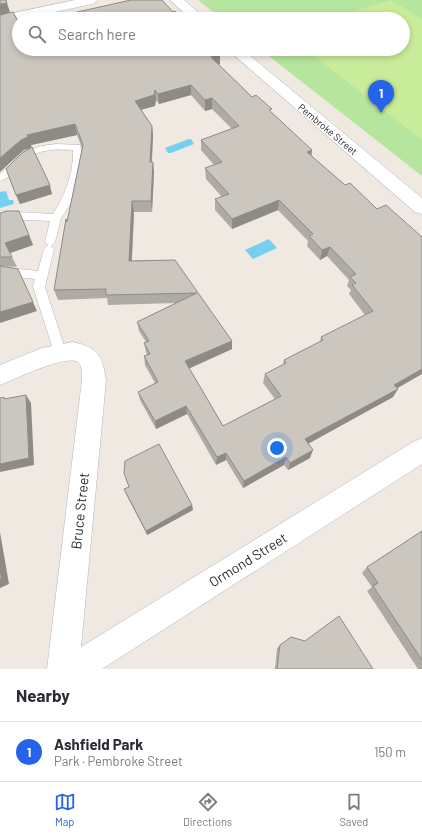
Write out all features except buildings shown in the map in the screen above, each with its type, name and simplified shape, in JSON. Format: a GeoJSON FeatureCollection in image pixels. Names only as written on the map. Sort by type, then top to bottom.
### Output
{"type":"FeatureCollection","features":[{"type":"Feature","properties":{"kind":"street"},"geometry":{"type":"LineString","coordinates":[[37,12],[92,0]]}},
{"type":"Feature","properties":{"kind":"street"},"geometry":{"type":"LineString","coordinates":[[176,0],[191,12]]}},
{"type":"Feature","properties":{"kind":"street"},"geometry":{"type":"LineString","coordinates":[[0,20],[12,17]]}},
{"type":"Feature","properties":{"kind":"street","name":"Pembroke Street"},"geometry":{"type":"LineString","coordinates":[[242,56],[422,208]]}},
{"type":"Feature","properties":{"kind":"street","name":"Bruce Street"},"geometry":{"type":"LineString","coordinates":[[60,352],[75,351],[87,355],[92,359],[94,364],[94,380],[63,669]]}},
{"type":"Feature","properties":{"kind":"street"},"geometry":{"type":"LineString","coordinates":[[0,375],[60,352]]}},
{"type":"Feature","properties":{"kind":"street","name":"Ormond Street"},"geometry":{"type":"LineString","coordinates":[[74,669],[422,450]]}},
{"type":"Feature","properties":{"kind":"lane"},"geometry":{"type":"LineString","coordinates":[[0,178],[7,175],[22,157],[36,151],[60,146],[77,147],[78,160],[68,200],[56,218],[39,287],[60,352]]}},
{"type":"Feature","properties":{"kind":"lane"},"geometry":{"type":"LineString","coordinates":[[0,215],[56,218]]}},
{"type":"Feature","properties":{"kind":"lane"},"geometry":{"type":"LineString","coordinates":[[0,271],[42,276]]}},
{"type":"Feature","properties":{"kind":"green space"},"geometry":{"type":"Polygon","coordinates":[[[198,0],[422,0],[422,176],[269,56],[410,56],[410,12],[213,12],[198,0]]]}},
{"type":"Feature","properties":{"kind":"green space"},"geometry":{"type":"Polygon","coordinates":[[[391,0],[422,19],[422,140],[314,56],[410,56],[410,12],[351,12],[391,0]]]}},
{"type":"Feature","properties":{"kind":"water"},"geometry":{"type":"Polygon","coordinates":[[[191,139],[194,144],[171,153],[168,153],[165,148],[191,139]]]}},
{"type":"Feature","properties":{"kind":"water"},"geometry":{"type":"Polygon","coordinates":[[[6,191],[9,200],[13,200],[14,204],[0,208],[0,192],[6,191]]]}},
{"type":"Feature","properties":{"kind":"water"},"geometry":{"type":"Polygon","coordinates":[[[269,239],[277,248],[253,259],[245,250],[269,239]]]}},
{"type":"Feature","properties":{"kind":"place","name":"Ashfield Park"},"geometry":{"type":"Point","coordinates":[381,113]}}]}
